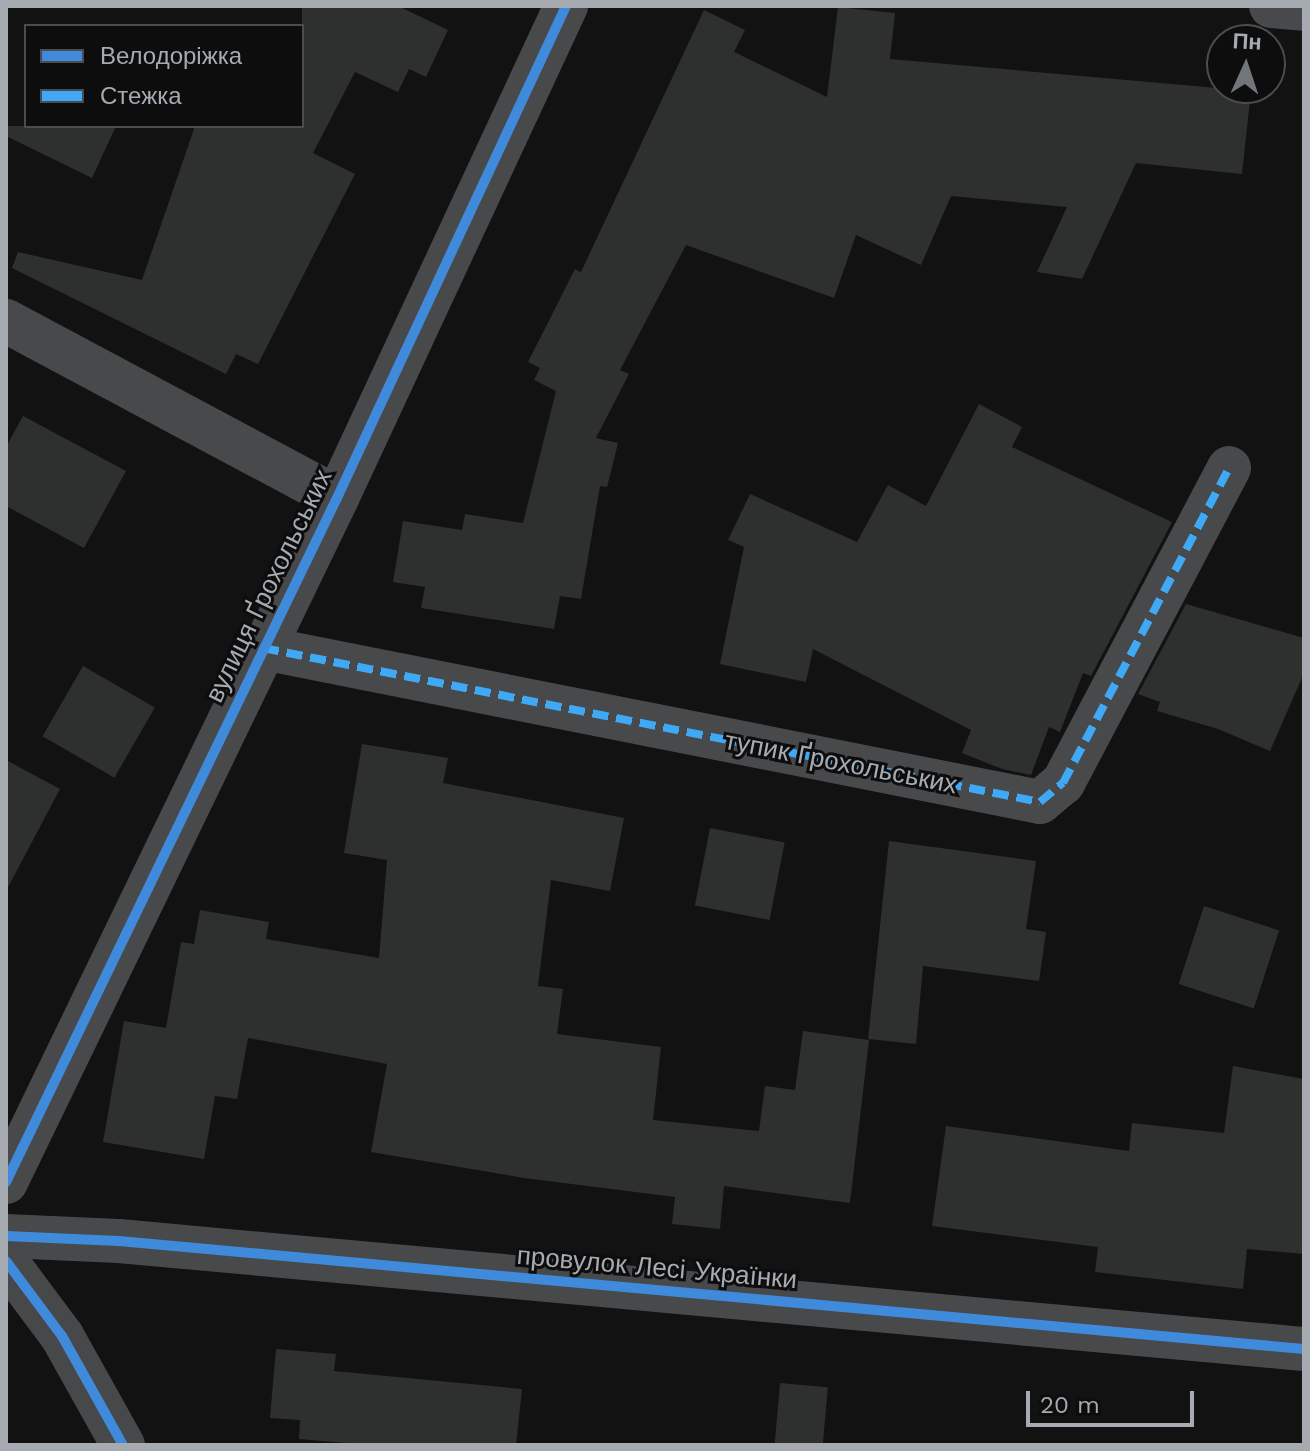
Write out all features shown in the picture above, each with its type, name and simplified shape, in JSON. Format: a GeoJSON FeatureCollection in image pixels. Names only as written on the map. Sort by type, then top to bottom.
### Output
{"type":"FeatureCollection","features":[{"type":"Feature","properties":{"kind":"main road"},"geometry":{"type":"LineString","coordinates":[[6,1261],[62,1336],[123,1445]]}},
{"type":"Feature","properties":{"kind":"street","name":"вулиця Ґрохольських"},"geometry":{"type":"LineString","coordinates":[[6,1182],[337,498],[566,6]]}},
{"type":"Feature","properties":{"kind":"street"},"geometry":{"type":"LineString","coordinates":[[1271,6],[1304,9]]}},
{"type":"Feature","properties":{"kind":"street"},"geometry":{"type":"LineString","coordinates":[[6,321],[337,498]]}},
{"type":"Feature","properties":{"kind":"street","name":"тупик Ґрохольських"},"geometry":{"type":"LineString","coordinates":[[263,648],[1040,802],[1063,783],[1229,468]]}},
{"type":"Feature","properties":{"kind":"street","name":"провулок Лесі Українки"},"geometry":{"type":"LineString","coordinates":[[6,1236],[119,1241],[1304,1349]]}},
{"type":"Feature","properties":{"kind":"building"},"geometry":{"type":"Polygon","coordinates":[[[302,6],[398,6],[448,30],[426,77],[409,69],[398,92],[355,72],[313,153],[355,174],[258,364],[236,354],[226,374],[12,268],[18,252],[142,280],[194,128],[304,128],[302,6]]]}},
{"type":"Feature","properties":{"kind":"building"},"geometry":{"type":"Polygon","coordinates":[[[838,7],[895,13],[890,59],[1206,87],[1206,104],[1250,104],[1242,174],[1136,163],[1082,279],[1037,272],[1067,207],[951,196],[921,265],[856,235],[834,298],[686,245],[620,370],[629,374],[596,438],[618,443],[607,487],[600,486],[581,599],[560,596],[554,629],[421,608],[425,587],[393,582],[403,521],[462,530],[465,514],[523,523],[556,391],[534,380],[540,368],[528,362],[575,269],[581,272],[704,10],[745,30],[734,52],[827,97],[838,7]]]}},
{"type":"Feature","properties":{"kind":"building"},"geometry":{"type":"Polygon","coordinates":[[[6,126],[115,128],[92,178],[6,136],[6,126]]]}},
{"type":"Feature","properties":{"kind":"building"},"geometry":{"type":"Polygon","coordinates":[[[979,404],[1022,427],[1012,447],[1172,522],[1091,676],[1083,673],[1060,732],[1049,727],[1031,775],[1002,769],[962,753],[971,730],[813,649],[806,682],[720,664],[744,547],[728,540],[750,494],[857,542],[888,485],[926,506],[979,404]]]}},
{"type":"Feature","properties":{"kind":"building"},"geometry":{"type":"Polygon","coordinates":[[[23,416],[126,471],[84,548],[6,506],[6,447],[23,416]]]}},
{"type":"Feature","properties":{"kind":"building"},"geometry":{"type":"Polygon","coordinates":[[[1186,604],[1304,638],[1304,673],[1270,751],[1218,729],[1157,711],[1160,702],[1138,694],[1186,604]]]}},
{"type":"Feature","properties":{"kind":"building"},"geometry":{"type":"Polygon","coordinates":[[[83,666],[155,708],[114,778],[42,736],[83,666]]]}},
{"type":"Feature","properties":{"kind":"building"},"geometry":{"type":"Polygon","coordinates":[[[362,744],[448,758],[443,783],[624,818],[610,891],[551,880],[538,986],[563,989],[557,1034],[661,1047],[653,1120],[759,1131],[765,1086],[795,1090],[803,1031],[869,1040],[850,1203],[724,1186],[720,1229],[672,1224],[675,1197],[524,1178],[371,1152],[387,1064],[248,1038],[237,1099],[215,1096],[204,1159],[103,1142],[124,1021],[166,1028],[181,942],[194,944],[200,910],[269,922],[266,939],[379,958],[387,860],[344,853],[362,744]]]}},
{"type":"Feature","properties":{"kind":"building"},"geometry":{"type":"Polygon","coordinates":[[[6,760],[60,789],[6,891],[6,760]]]}},
{"type":"Feature","properties":{"kind":"building"},"geometry":{"type":"Polygon","coordinates":[[[710,828],[785,843],[770,920],[695,906],[710,828]]]}},
{"type":"Feature","properties":{"kind":"building"},"geometry":{"type":"Polygon","coordinates":[[[889,841],[1036,861],[1026,929],[1046,932],[1039,981],[923,966],[916,1044],[868,1039],[889,841]]]}},
{"type":"Feature","properties":{"kind":"building"},"geometry":{"type":"Polygon","coordinates":[[[1204,906],[1279,930],[1254,1008],[1179,984],[1204,906]]]}},
{"type":"Feature","properties":{"kind":"building"},"geometry":{"type":"Polygon","coordinates":[[[1233,1066],[1304,1079],[1304,1254],[1247,1249],[1243,1289],[1095,1272],[1098,1247],[932,1226],[946,1126],[1129,1151],[1132,1123],[1224,1133],[1233,1066]]]}},
{"type":"Feature","properties":{"kind":"building"},"geometry":{"type":"Polygon","coordinates":[[[276,1349],[336,1354],[334,1371],[522,1389],[516,1445],[371,1445],[299,1439],[300,1420],[270,1418],[276,1349]]]}},
{"type":"Feature","properties":{"kind":"building"},"geometry":{"type":"Polygon","coordinates":[[[780,1383],[828,1387],[823,1445],[775,1445],[780,1383]]]}},
{"type":"Feature","properties":{"kind":"marked path"},"geometry":{"type":"LineString","coordinates":[[263,648],[1040,802],[1063,783],[1229,468]]}},
{"type":"Feature","properties":{"kind":"cycle path"},"geometry":{"type":"LineString","coordinates":[[6,1182],[337,498],[566,6]]}},
{"type":"Feature","properties":{"kind":"cycle path"},"geometry":{"type":"LineString","coordinates":[[6,1236],[119,1241],[1304,1349]]}},
{"type":"Feature","properties":{"kind":"cycle path"},"geometry":{"type":"LineString","coordinates":[[6,1261],[62,1336],[123,1445]]}}]}
